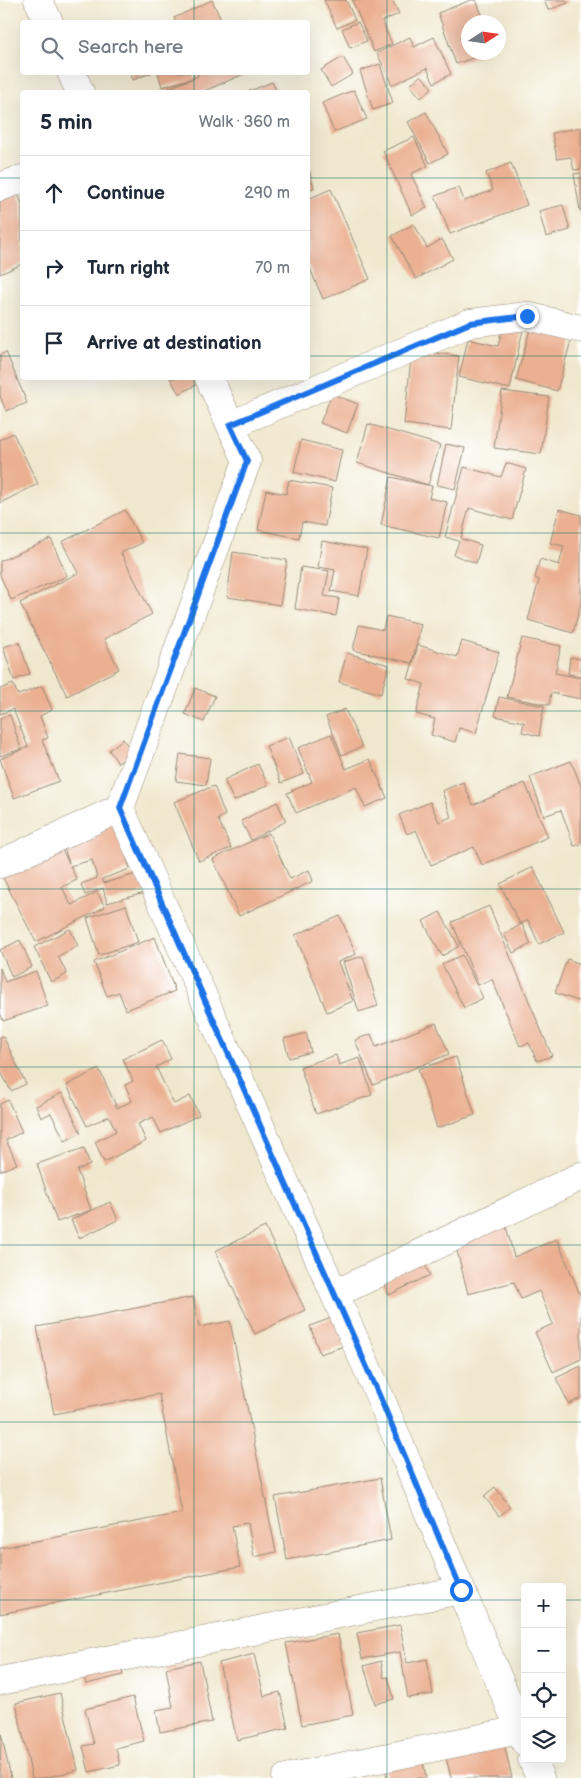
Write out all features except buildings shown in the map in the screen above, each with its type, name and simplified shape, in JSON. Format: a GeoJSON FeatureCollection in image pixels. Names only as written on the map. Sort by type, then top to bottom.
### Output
{"type":"FeatureCollection","features":[{"type":"Feature","properties":{"kind":"street"},"geometry":{"type":"LineString","coordinates":[[38,0],[47,20]]}},
{"type":"Feature","properties":{"kind":"street"},"geometry":{"type":"LineString","coordinates":[[72,75],[79,90]]}},
{"type":"Feature","properties":{"kind":"street"},"geometry":{"type":"LineString","coordinates":[[0,187],[20,180]]}},
{"type":"Feature","properties":{"kind":"street"},"geometry":{"type":"LineString","coordinates":[[230,425],[470,323],[527,316],[581,329]]}},
{"type":"Feature","properties":{"kind":"street"},"geometry":{"type":"LineString","coordinates":[[210,380],[247,461],[120,808],[334,1294],[521,1734]]}},
{"type":"Feature","properties":{"kind":"street"},"geometry":{"type":"LineString","coordinates":[[0,864],[120,808]]}},
{"type":"Feature","properties":{"kind":"street"},"geometry":{"type":"LineString","coordinates":[[334,1294],[581,1176]]}},
{"type":"Feature","properties":{"kind":"street"},"geometry":{"type":"LineString","coordinates":[[0,1681],[461,1590]]}},
{"type":"Feature","properties":{"kind":"street"},"geometry":{"type":"LineString","coordinates":[[286,1778],[521,1736]]}},
{"type":"Feature","properties":{"kind":"street"},"geometry":{"type":"LineString","coordinates":[[534,1763],[540,1778]]}},
{"type":"Feature","properties":{"kind":"route"},"geometry":{"type":"LineString","coordinates":[[461,1590],[379,1395],[120,808],[247,461],[230,425],[470,323],[527,316]]}}]}
